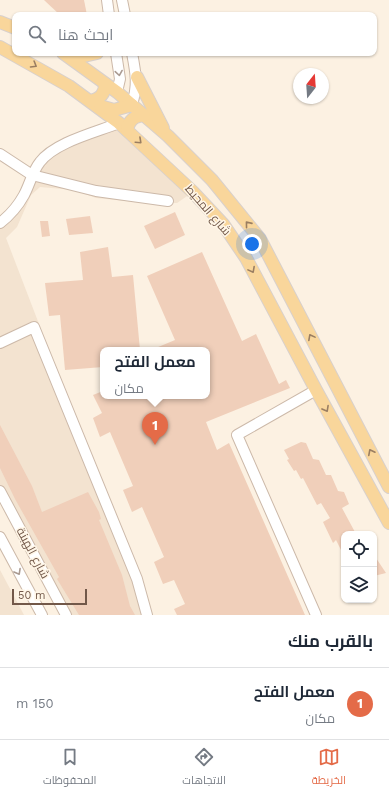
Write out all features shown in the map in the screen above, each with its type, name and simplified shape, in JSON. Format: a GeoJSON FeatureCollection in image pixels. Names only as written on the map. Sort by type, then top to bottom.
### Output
{"type":"FeatureCollection","features":[{"type":"Feature","properties":{"kind":"main road"},"geometry":{"type":"LineString","coordinates":[[0,22],[12,27]]}},
{"type":"Feature","properties":{"kind":"main road","name":"شارع المحيط"},"geometry":{"type":"LineString","coordinates":[[0,47],[12,54]]}},
{"type":"Feature","properties":{"kind":"main road","name":"شارع المحيط"},"geometry":{"type":"LineString","coordinates":[[16,56],[69,86],[123,126],[193,192],[223,224],[246,258],[389,523]]}},
{"type":"Feature","properties":{"kind":"main road","name":"شارع المحيط"},"geometry":{"type":"LineString","coordinates":[[69,56],[117,92],[168,136],[212,180],[260,239],[389,487]]}},
{"type":"Feature","properties":{"kind":"main road"},"geometry":{"type":"LineString","coordinates":[[137,77],[151,107],[168,136]]}},
{"type":"Feature","properties":{"kind":"main road"},"geometry":{"type":"LineString","coordinates":[[92,102],[102,96],[105,90],[105,84]]}},
{"type":"Feature","properties":{"kind":"main road"},"geometry":{"type":"LineString","coordinates":[[117,92],[114,110],[123,126],[128,124],[137,116],[144,115]]}},
{"type":"Feature","properties":{"kind":"main road"},"geometry":{"type":"LineString","coordinates":[[92,102],[104,108],[114,110],[132,105]]}},
{"type":"Feature","properties":{"kind":"street"},"geometry":{"type":"LineString","coordinates":[[107,0],[109,12]]}},
{"type":"Feature","properties":{"kind":"street"},"geometry":{"type":"LineString","coordinates":[[122,0],[124,12]]}},
{"type":"Feature","properties":{"kind":"street"},"geometry":{"type":"LineString","coordinates":[[116,56],[120,79],[117,92]]}},
{"type":"Feature","properties":{"kind":"street"},"geometry":{"type":"LineString","coordinates":[[132,105],[137,77],[133,56]]}},
{"type":"Feature","properties":{"kind":"street"},"geometry":{"type":"LineString","coordinates":[[0,223],[14,210],[24,196],[32,175],[41,160],[67,143],[123,126]]}},
{"type":"Feature","properties":{"kind":"street"},"geometry":{"type":"LineString","coordinates":[[0,154],[32,175],[96,191],[168,201]]}},
{"type":"Feature","properties":{"kind":"street"},"geometry":{"type":"LineString","coordinates":[[0,343],[34,327],[137,579],[147,615]]}},
{"type":"Feature","properties":{"kind":"street"},"geometry":{"type":"LineString","coordinates":[[316,390],[237,435],[316,615]]}},
{"type":"Feature","properties":{"kind":"street","name":"شارع الهبنة"},"geometry":{"type":"LineString","coordinates":[[0,491],[66,615]]}},
{"type":"Feature","properties":{"kind":"street","name":"شارع الهبنة"},"geometry":{"type":"LineString","coordinates":[[0,537],[42,615]]}},
{"type":"Feature","properties":{"kind":"shaded area"},"geometry":{"type":"Polygon","coordinates":[[[108,121],[193,192],[177,203],[146,203],[96,198],[74,190],[40,187],[31,195],[17,227],[6,238],[39,324],[34,327],[147,615],[66,615],[0,491],[0,223],[36,167],[56,149],[108,121]]]}},
{"type":"Feature","properties":{"kind":"shaded area"},"geometry":{"type":"Polygon","coordinates":[[[0,570],[24,615],[0,615],[0,570]]]}},
{"type":"Feature","properties":{"kind":"building"},"geometry":{"type":"Polygon","coordinates":[[[44,0],[84,0],[86,12],[57,12],[44,0]]]}},
{"type":"Feature","properties":{"kind":"building"},"geometry":{"type":"Polygon","coordinates":[[[175,212],[185,235],[155,249],[144,226],[175,212]]]}},
{"type":"Feature","properties":{"kind":"building"},"geometry":{"type":"Polygon","coordinates":[[[90,216],[93,233],[69,235],[66,219],[90,216]]]}},
{"type":"Feature","properties":{"kind":"building"},"geometry":{"type":"Polygon","coordinates":[[[40,221],[48,221],[50,236],[42,237],[40,221]]]}},
{"type":"Feature","properties":{"kind":"building"},"geometry":{"type":"Polygon","coordinates":[[[108,247],[112,277],[133,275],[140,347],[100,347],[100,367],[65,370],[60,315],[49,316],[45,283],[83,280],[80,252],[108,247]]]}},
{"type":"Feature","properties":{"kind":"building"},"geometry":{"type":"Polygon","coordinates":[[[202,252],[242,341],[256,334],[279,384],[286,380],[290,388],[206,422],[217,450],[229,443],[305,615],[177,615],[174,609],[185,604],[174,580],[163,584],[154,562],[164,557],[142,507],[132,512],[123,490],[133,486],[110,432],[100,437],[93,418],[102,413],[93,395],[100,392],[100,399],[210,399],[210,347],[158,347],[175,340],[147,276],[202,252]]]}},
{"type":"Feature","properties":{"kind":"building"},"geometry":{"type":"Polygon","coordinates":[[[0,425],[32,486],[42,512],[88,492],[99,512],[101,519],[99,520],[122,575],[130,606],[135,615],[79,615],[57,579],[59,577],[15,499],[0,468],[0,425]]]}},
{"type":"Feature","properties":{"kind":"building"},"geometry":{"type":"Polygon","coordinates":[[[301,442],[306,443],[313,459],[319,460],[326,475],[331,475],[338,491],[344,492],[349,504],[342,508],[354,531],[341,531],[341,550],[336,540],[333,543],[323,522],[330,518],[321,503],[317,505],[303,478],[301,479],[296,470],[294,471],[287,460],[289,459],[284,450],[301,442]]]}},
{"type":"Feature","properties":{"kind":"building"},"geometry":{"type":"Polygon","coordinates":[[[377,560],[386,573],[377,575],[377,560]]]}},
{"type":"Feature","properties":{"kind":"place","name":"معمل الفتح"},"geometry":{"type":"Point","coordinates":[155,445]}}]}
